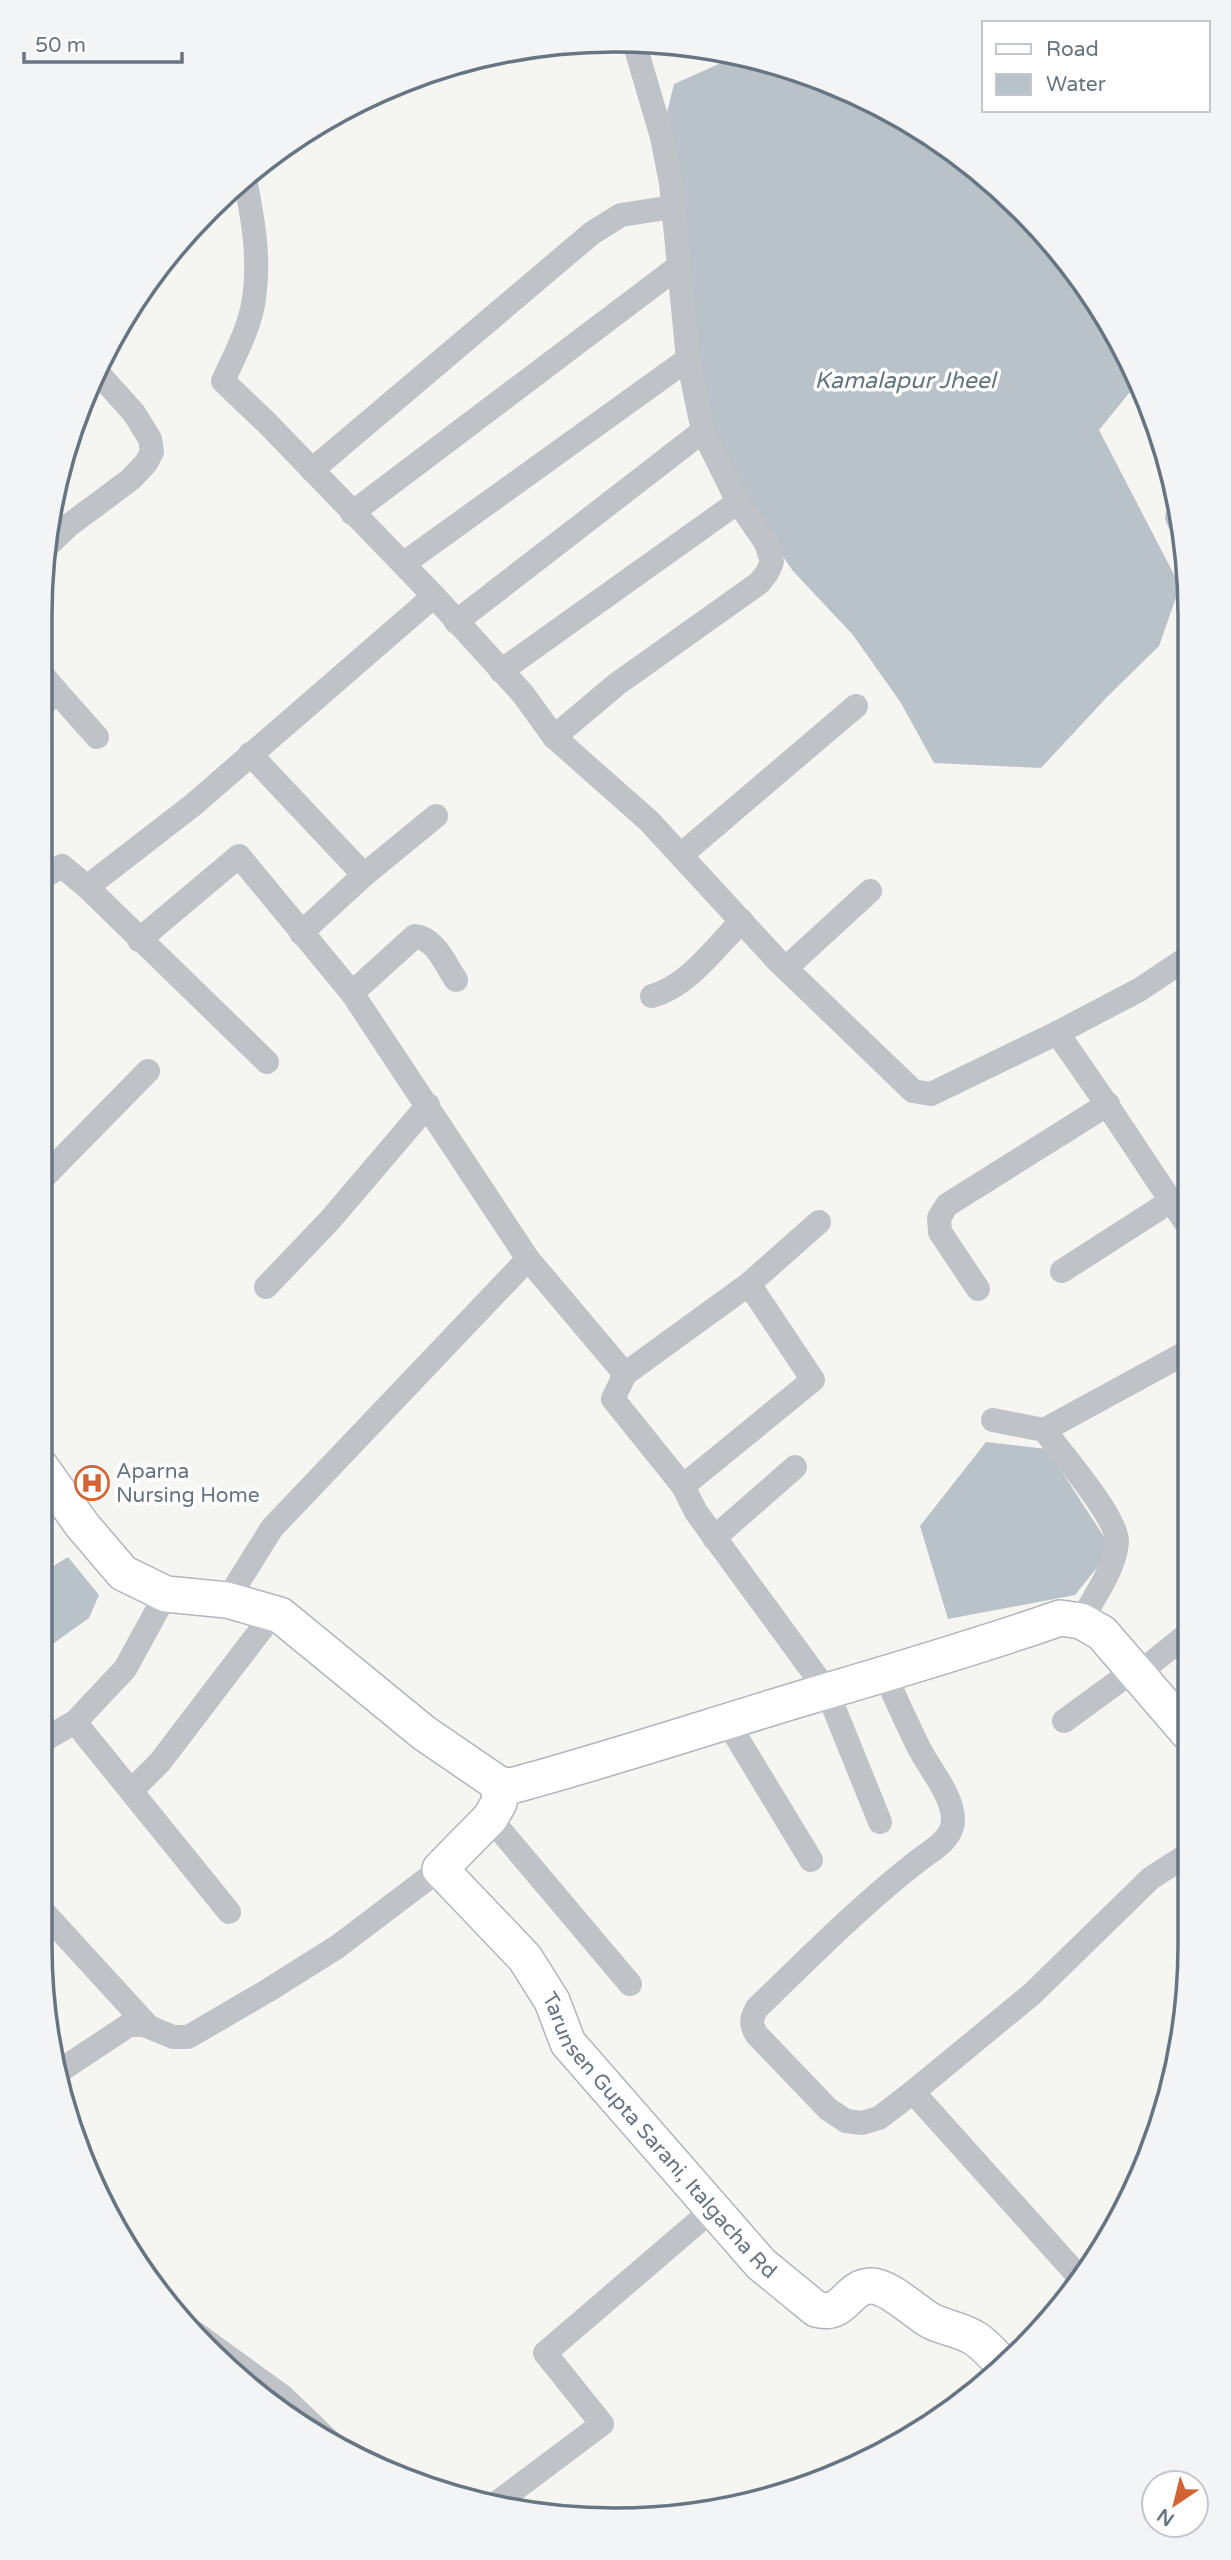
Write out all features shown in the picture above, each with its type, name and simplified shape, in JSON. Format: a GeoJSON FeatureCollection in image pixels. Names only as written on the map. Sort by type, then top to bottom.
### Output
{"type":"FeatureCollection","features":[{"type":"Feature","properties":{"kind":"street"},"geometry":{"type":"LineString","coordinates":[[554,737],[617,684],[759,583],[772,562],[769,551],[738,502],[703,431],[688,359],[673,208],[662,137],[637,53]]}},
{"type":"Feature","properties":{"kind":"street"},"geometry":{"type":"LineString","coordinates":[[247,190],[257,241],[254,300],[242,338],[223,381],[434,596],[523,694],[554,737],[649,821],[786,968],[913,1090],[931,1094],[1139,990],[1178,964]]}},
{"type":"Feature","properties":{"kind":"street"},"geometry":{"type":"LineString","coordinates":[[312,470],[592,233],[621,215],[673,208]]}},
{"type":"Feature","properties":{"kind":"street"},"geometry":{"type":"LineString","coordinates":[[352,513],[679,266]]}},
{"type":"Feature","properties":{"kind":"street"},"geometry":{"type":"LineString","coordinates":[[403,564],[688,359]]}},
{"type":"Feature","properties":{"kind":"street"},"geometry":{"type":"LineString","coordinates":[[58,535],[131,479],[152,452],[150,439],[134,413],[104,380]]}},
{"type":"Feature","properties":{"kind":"street"},"geometry":{"type":"LineString","coordinates":[[456,622],[703,431]]}},
{"type":"Feature","properties":{"kind":"street"},"geometry":{"type":"LineString","coordinates":[[502,671],[738,502]]}},
{"type":"Feature","properties":{"kind":"street"},"geometry":{"type":"LineString","coordinates":[[87,887],[193,805],[434,596]]}},
{"type":"Feature","properties":{"kind":"street"},"geometry":{"type":"LineString","coordinates":[[52,701],[97,737]]}},
{"type":"Feature","properties":{"kind":"street"},"geometry":{"type":"LineString","coordinates":[[681,855],[856,706]]}},
{"type":"Feature","properties":{"kind":"street"},"geometry":{"type":"LineString","coordinates":[[250,754],[364,874]]}},
{"type":"Feature","properties":{"kind":"street"},"geometry":{"type":"LineString","coordinates":[[301,933],[364,874],[436,816]]}},
{"type":"Feature","properties":{"kind":"street"},"geometry":{"type":"LineString","coordinates":[[139,940],[239,856],[352,993],[528,1259],[625,1374]]}},
{"type":"Feature","properties":{"kind":"street"},"geometry":{"type":"LineString","coordinates":[[52,872],[62,866],[87,887],[267,1062]]}},
{"type":"Feature","properties":{"kind":"street"},"geometry":{"type":"LineString","coordinates":[[786,968],[870,891]]}},
{"type":"Feature","properties":{"kind":"street"},"geometry":{"type":"LineString","coordinates":[[652,996],[667,992],[680,984],[741,920]]}},
{"type":"Feature","properties":{"kind":"street"},"geometry":{"type":"LineString","coordinates":[[352,993],[415,936],[423,937],[432,944],[456,980]]}},
{"type":"Feature","properties":{"kind":"street"},"geometry":{"type":"LineString","coordinates":[[1057,1033],[1108,1104],[1178,1211]]}},
{"type":"Feature","properties":{"kind":"street"},"geometry":{"type":"LineString","coordinates":[[52,1169],[148,1071]]}},
{"type":"Feature","properties":{"kind":"street"},"geometry":{"type":"LineString","coordinates":[[978,1289],[940,1232],[940,1218],[947,1205],[1108,1104]]}},
{"type":"Feature","properties":{"kind":"street"},"geometry":{"type":"LineString","coordinates":[[267,1287],[330,1220],[428,1105]]}},
{"type":"Feature","properties":{"kind":"street"},"geometry":{"type":"LineString","coordinates":[[1062,1271],[1171,1201]]}},
{"type":"Feature","properties":{"kind":"street"},"geometry":{"type":"LineString","coordinates":[[819,1222],[749,1284],[625,1374],[613,1399],[683,1486],[696,1512],[827,1691],[880,1822]]}},
{"type":"Feature","properties":{"kind":"street"},"geometry":{"type":"LineString","coordinates":[[227,1600],[272,1528],[528,1259]]}},
{"type":"Feature","properties":{"kind":"street"},"geometry":{"type":"LineString","coordinates":[[683,1486],[813,1380],[749,1284]]}},
{"type":"Feature","properties":{"kind":"street"},"geometry":{"type":"LineString","coordinates":[[993,1420],[1044,1430],[1178,1357]]}},
{"type":"Feature","properties":{"kind":"street"},"geometry":{"type":"LineString","coordinates":[[1044,1430],[1096,1498],[1114,1529],[1117,1540],[1107,1574],[1081,1621]]}},
{"type":"Feature","properties":{"kind":"street"},"geometry":{"type":"LineString","coordinates":[[715,1538],[796,1467]]}},
{"type":"Feature","properties":{"kind":"street"},"geometry":{"type":"LineString","coordinates":[[52,1483],[82,1525],[123,1573],[166,1594],[227,1600],[280,1615],[424,1733],[500,1785],[511,1786],[541,1778],[728,1723],[1060,1618],[1081,1621],[1102,1633],[1178,1721]]}},
{"type":"Feature","properties":{"kind":"street"},"geometry":{"type":"LineString","coordinates":[[52,1735],[75,1722],[125,1669],[166,1594]]}},
{"type":"Feature","properties":{"kind":"street"},"geometry":{"type":"LineString","coordinates":[[131,1791],[160,1762],[273,1614]]}},
{"type":"Feature","properties":{"kind":"street"},"geometry":{"type":"LineString","coordinates":[[1064,1720],[1178,1641]]}},
{"type":"Feature","properties":{"kind":"street"},"geometry":{"type":"LineString","coordinates":[[885,1675],[951,1808],[951,1830],[938,1846],[845,1922],[767,1998],[753,2015],[751,2025],[757,2035],[828,2109],[846,2121],[862,2123],[879,2118],[913,2092],[1032,1994],[1151,1878],[1178,1861]]}},
{"type":"Feature","properties":{"kind":"street"},"geometry":{"type":"LineString","coordinates":[[75,1722],[229,1912]]}},
{"type":"Feature","properties":{"kind":"street"},"geometry":{"type":"LineString","coordinates":[[728,1723],[811,1860]]}},
{"type":"Feature","properties":{"kind":"street"},"geometry":{"type":"LineString","coordinates":[[66,2067],[129,2025],[149,2027],[173,2037],[188,2036],[337,1947],[440,1869],[491,1818],[499,1803],[500,1785]]}},
{"type":"Feature","properties":{"kind":"street"},"geometry":{"type":"LineString","coordinates":[[491,1818],[630,1984]]}},
{"type":"Feature","properties":{"kind":"street","name":"Tarunsen Gupta Sarani, Italgacha Rd"},"geometry":{"type":"LineString","coordinates":[[440,1869],[525,1958],[552,2001],[568,2043],[761,2264],[816,2309],[825,2312],[835,2310],[854,2293],[869,2286],[880,2287],[932,2321],[975,2338],[997,2359]]}},
{"type":"Feature","properties":{"kind":"street"},"geometry":{"type":"LineString","coordinates":[[52,1921],[149,2027]]}},
{"type":"Feature","properties":{"kind":"street"},"geometry":{"type":"LineString","coordinates":[[913,2092],[1074,2271]]}},
{"type":"Feature","properties":{"kind":"street"},"geometry":{"type":"LineString","coordinates":[[505,2497],[602,2424],[545,2353],[713,2209]]}},
{"type":"Feature","properties":{"kind":"water","name":"Kamalapur Jheel"},"geometry":{"type":"Polygon","coordinates":[[[725,63],[796,82],[831,95],[897,128],[958,169],[1014,217],[1062,273],[1103,334],[1131,390],[1099,430],[1177,580],[1177,593],[1159,646],[1041,768],[934,763],[901,703],[853,635],[793,571],[692,419],[665,121],[674,84],[725,63]]]}},
{"type":"Feature","properties":{"kind":"water"},"geometry":{"type":"Polygon","coordinates":[[[986,1442],[1047,1449],[1112,1549],[1075,1595],[948,1619],[920,1526],[986,1442]]]}},
{"type":"Feature","properties":{"kind":"water"},"geometry":{"type":"Polygon","coordinates":[[[68,1557],[99,1595],[89,1618],[52,1644],[52,1567],[68,1557]]]}},
{"type":"Feature","properties":{"kind":"place","name":"Aparna Nursing Home"},"geometry":{"type":"Point","coordinates":[92,1483]}}]}
